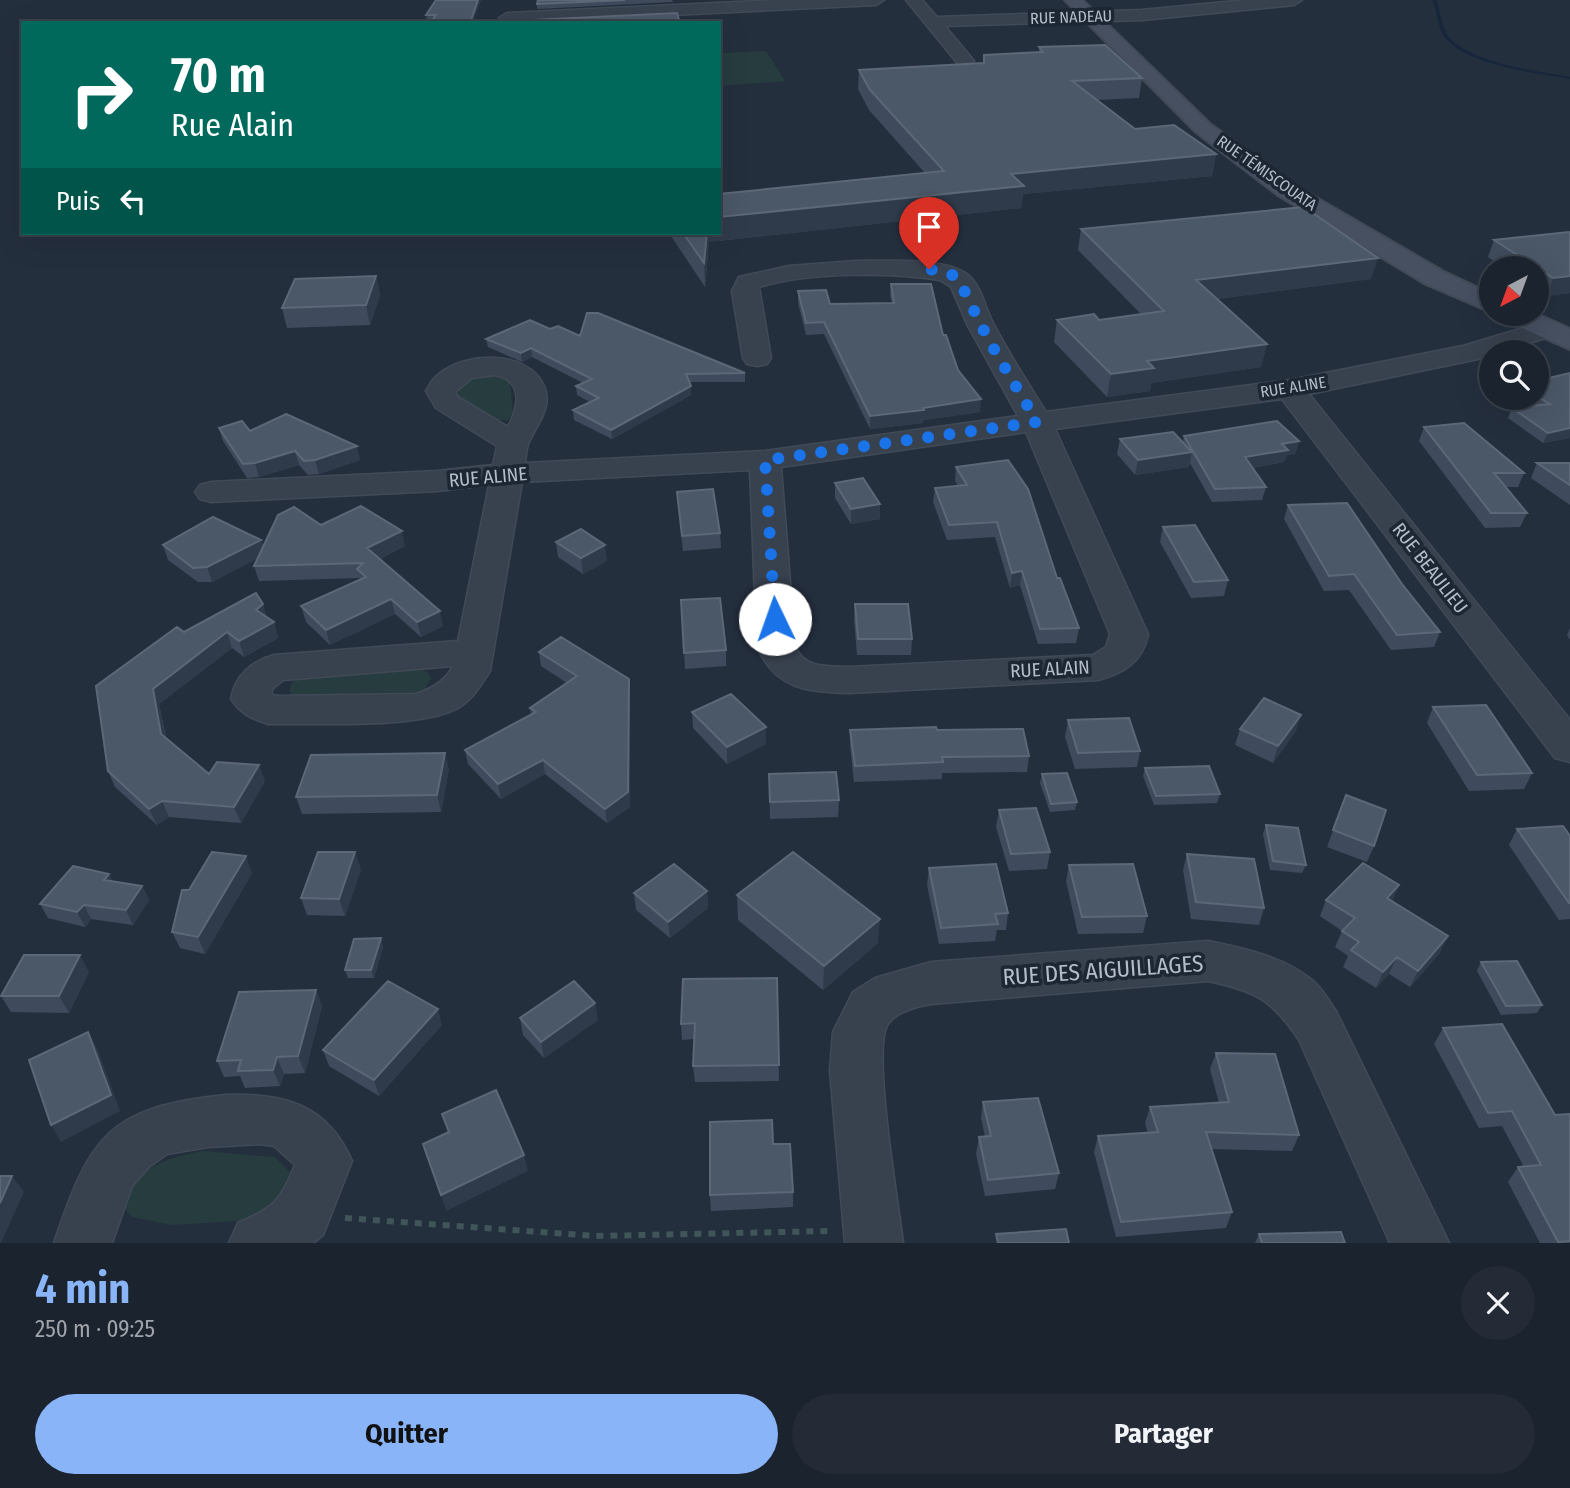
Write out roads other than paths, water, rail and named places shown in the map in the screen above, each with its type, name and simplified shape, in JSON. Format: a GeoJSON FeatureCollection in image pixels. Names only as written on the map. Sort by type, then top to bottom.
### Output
{"type":"FeatureCollection","features":[{"type":"Feature","properties":{"kind":"main road","name":"RUE TÉMISCOUATA"},"geometry":{"type":"LineString","coordinates":[[1073,0],[1203,128],[1286,190],[1435,278],[1479,298]]}},
{"type":"Feature","properties":{"kind":"main road"},"geometry":{"type":"LineString","coordinates":[[1539,326],[1558,335]]}},
{"type":"Feature","properties":{"kind":"street"},"geometry":{"type":"LineString","coordinates":[[511,0],[506,20],[876,0]]}},
{"type":"Feature","properties":{"kind":"street"},"geometry":{"type":"LineString","coordinates":[[914,0],[965,61]]}},
{"type":"Feature","properties":{"kind":"street","name":"RUE NADEAU"},"geometry":{"type":"LineString","coordinates":[[932,22],[1191,12],[1294,0]]}},
{"type":"Feature","properties":{"kind":"street"},"geometry":{"type":"LineString","coordinates":[[757,358],[745,291],[748,282],[771,274],[906,268],[947,272],[958,278],[988,339],[1037,422],[765,460]]}},
{"type":"Feature","properties":{"kind":"street","name":"RUE ALINE"},"geometry":{"type":"LineString","coordinates":[[1037,422],[1290,389],[1558,335]]}},
{"type":"Feature","properties":{"kind":"street","name":"RUE BEAULIEU"},"geometry":{"type":"LineString","coordinates":[[1290,389],[1570,748]]}},
{"type":"Feature","properties":{"kind":"street","name":"RUE ALAIN"},"geometry":{"type":"LineString","coordinates":[[765,460],[776,646],[779,659],[795,673],[818,679],[849,680],[1098,667],[1115,661],[1127,649],[1129,634],[1037,422]]}},
{"type":"Feature","properties":{"kind":"street"},"geometry":{"type":"LineString","coordinates":[[473,652],[274,668],[260,676],[252,687],[251,699],[268,710],[279,711],[418,707],[443,699],[460,686],[471,671],[511,458]]}},
{"type":"Feature","properties":{"kind":"street","name":"RUE ALINE"},"geometry":{"type":"LineString","coordinates":[[211,492],[437,481],[511,458],[765,460]]}},
{"type":"Feature","properties":{"kind":"street","name":"RUE DES AIGUILLAGES"},"geometry":{"type":"LineString","coordinates":[[873,1236],[856,1071],[858,1032],[870,1007],[892,993],[931,983],[1208,961],[1236,966],[1297,996],[1318,1026],[1420,1243]]}},
{"type":"Feature","properties":{"kind":"street"},"geometry":{"type":"LineString","coordinates":[[83,1243],[110,1171],[130,1148],[161,1130],[216,1122],[262,1120],[285,1125],[312,1140],[324,1161],[303,1215],[271,1240],[258,1243]]}},
{"type":"Feature","properties":{"kind":"waterway"},"geometry":{"type":"LineString","coordinates":[[1434,0],[1442,28],[1455,45],[1485,60],[1570,78]]}}]}
